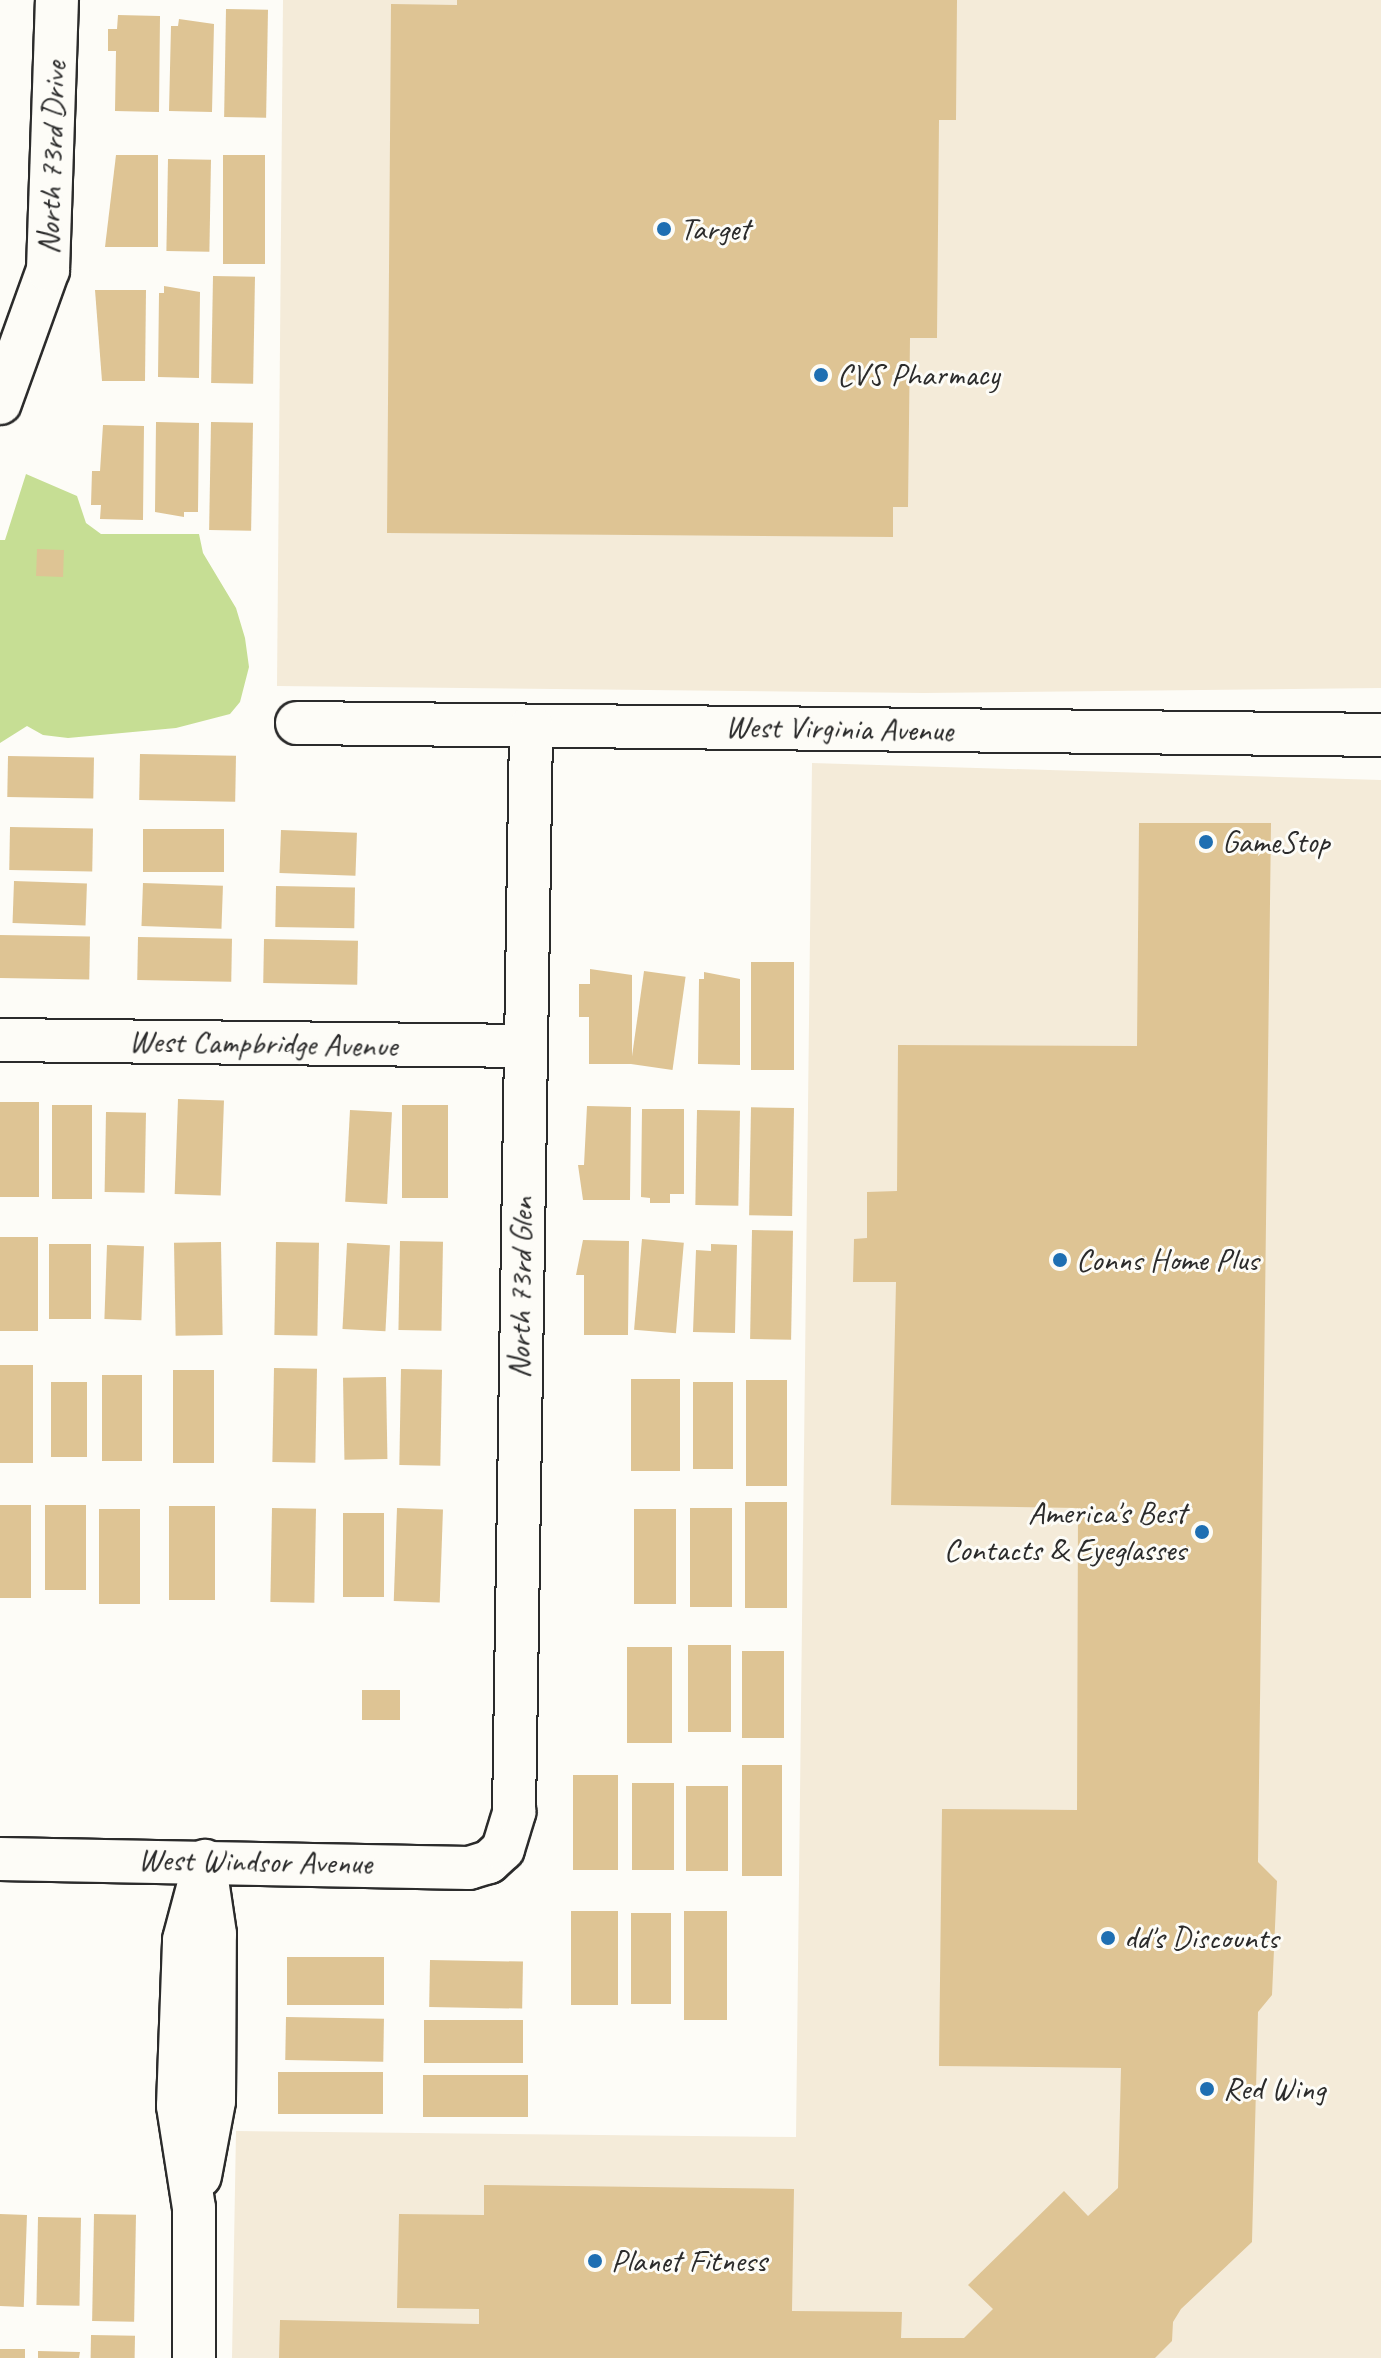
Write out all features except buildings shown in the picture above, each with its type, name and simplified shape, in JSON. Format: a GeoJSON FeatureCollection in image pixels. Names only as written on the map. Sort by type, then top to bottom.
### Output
{"type":"FeatureCollection","features":[{"type":"Feature","properties":{"kind":"street","name":"North 73rd Drive"},"geometry":{"type":"LineString","coordinates":[[0,403],[48,270],[57,0]]}},
{"type":"Feature","properties":{"kind":"street","name":"West Virginia Avenue"},"geometry":{"type":"LineString","coordinates":[[297,723],[1381,735]]}},
{"type":"Feature","properties":{"kind":"street","name":"North 73rd Glen"},"geometry":{"type":"LineString","coordinates":[[503,1849],[514,1812],[531,726]]}},
{"type":"Feature","properties":{"kind":"street","name":"West Campbridge Avenue"},"geometry":{"type":"LineString","coordinates":[[0,1040],[526,1046]]}},
{"type":"Feature","properties":{"kind":"street","name":"West Windsor Avenue"},"geometry":{"type":"LineString","coordinates":[[0,1859],[469,1868],[489,1862],[503,1849]]}},
{"type":"Feature","properties":{"kind":"street"},"geometry":{"type":"LineString","coordinates":[[194,2358],[194,2208],[214,2101],[184,1940],[205,1861]]}},
{"type":"Feature","properties":{"kind":"shaded area"},"geometry":{"type":"Polygon","coordinates":[[[283,0],[1381,0],[1381,688],[924,693],[277,686],[283,0]]]}},
{"type":"Feature","properties":{"kind":"shaded area"},"geometry":{"type":"Polygon","coordinates":[[[812,763],[1381,780],[1381,2358],[232,2358],[236,2131],[796,2137],[812,763]]]}},
{"type":"Feature","properties":{"kind":"green space"},"geometry":{"type":"Polygon","coordinates":[[[26,474],[77,496],[86,523],[101,534],[199,534],[203,553],[236,608],[245,638],[249,667],[240,702],[230,714],[176,728],[68,738],[43,735],[27,726],[0,743],[0,540],[5,540],[26,474]]]}},
{"type":"Feature","properties":{"kind":"place","name":"Target"},"geometry":{"type":"Point","coordinates":[664,229]}},
{"type":"Feature","properties":{"kind":"place","name":"CVS Pharmacy"},"geometry":{"type":"Point","coordinates":[821,375]}},
{"type":"Feature","properties":{"kind":"place","name":"GameStop"},"geometry":{"type":"Point","coordinates":[1206,842]}},
{"type":"Feature","properties":{"kind":"place","name":"Conns Home Plus"},"geometry":{"type":"Point","coordinates":[1060,1260]}},
{"type":"Feature","properties":{"kind":"place","name":"America's Best Contacts & Eyeglasses"},"geometry":{"type":"Point","coordinates":[1202,1532]}},
{"type":"Feature","properties":{"kind":"place","name":"dd's Discounts"},"geometry":{"type":"Point","coordinates":[1108,1938]}},
{"type":"Feature","properties":{"kind":"place","name":"Red Wing"},"geometry":{"type":"Point","coordinates":[1207,2089]}},
{"type":"Feature","properties":{"kind":"place","name":"Planet Fitness"},"geometry":{"type":"Point","coordinates":[595,2261]}}]}
